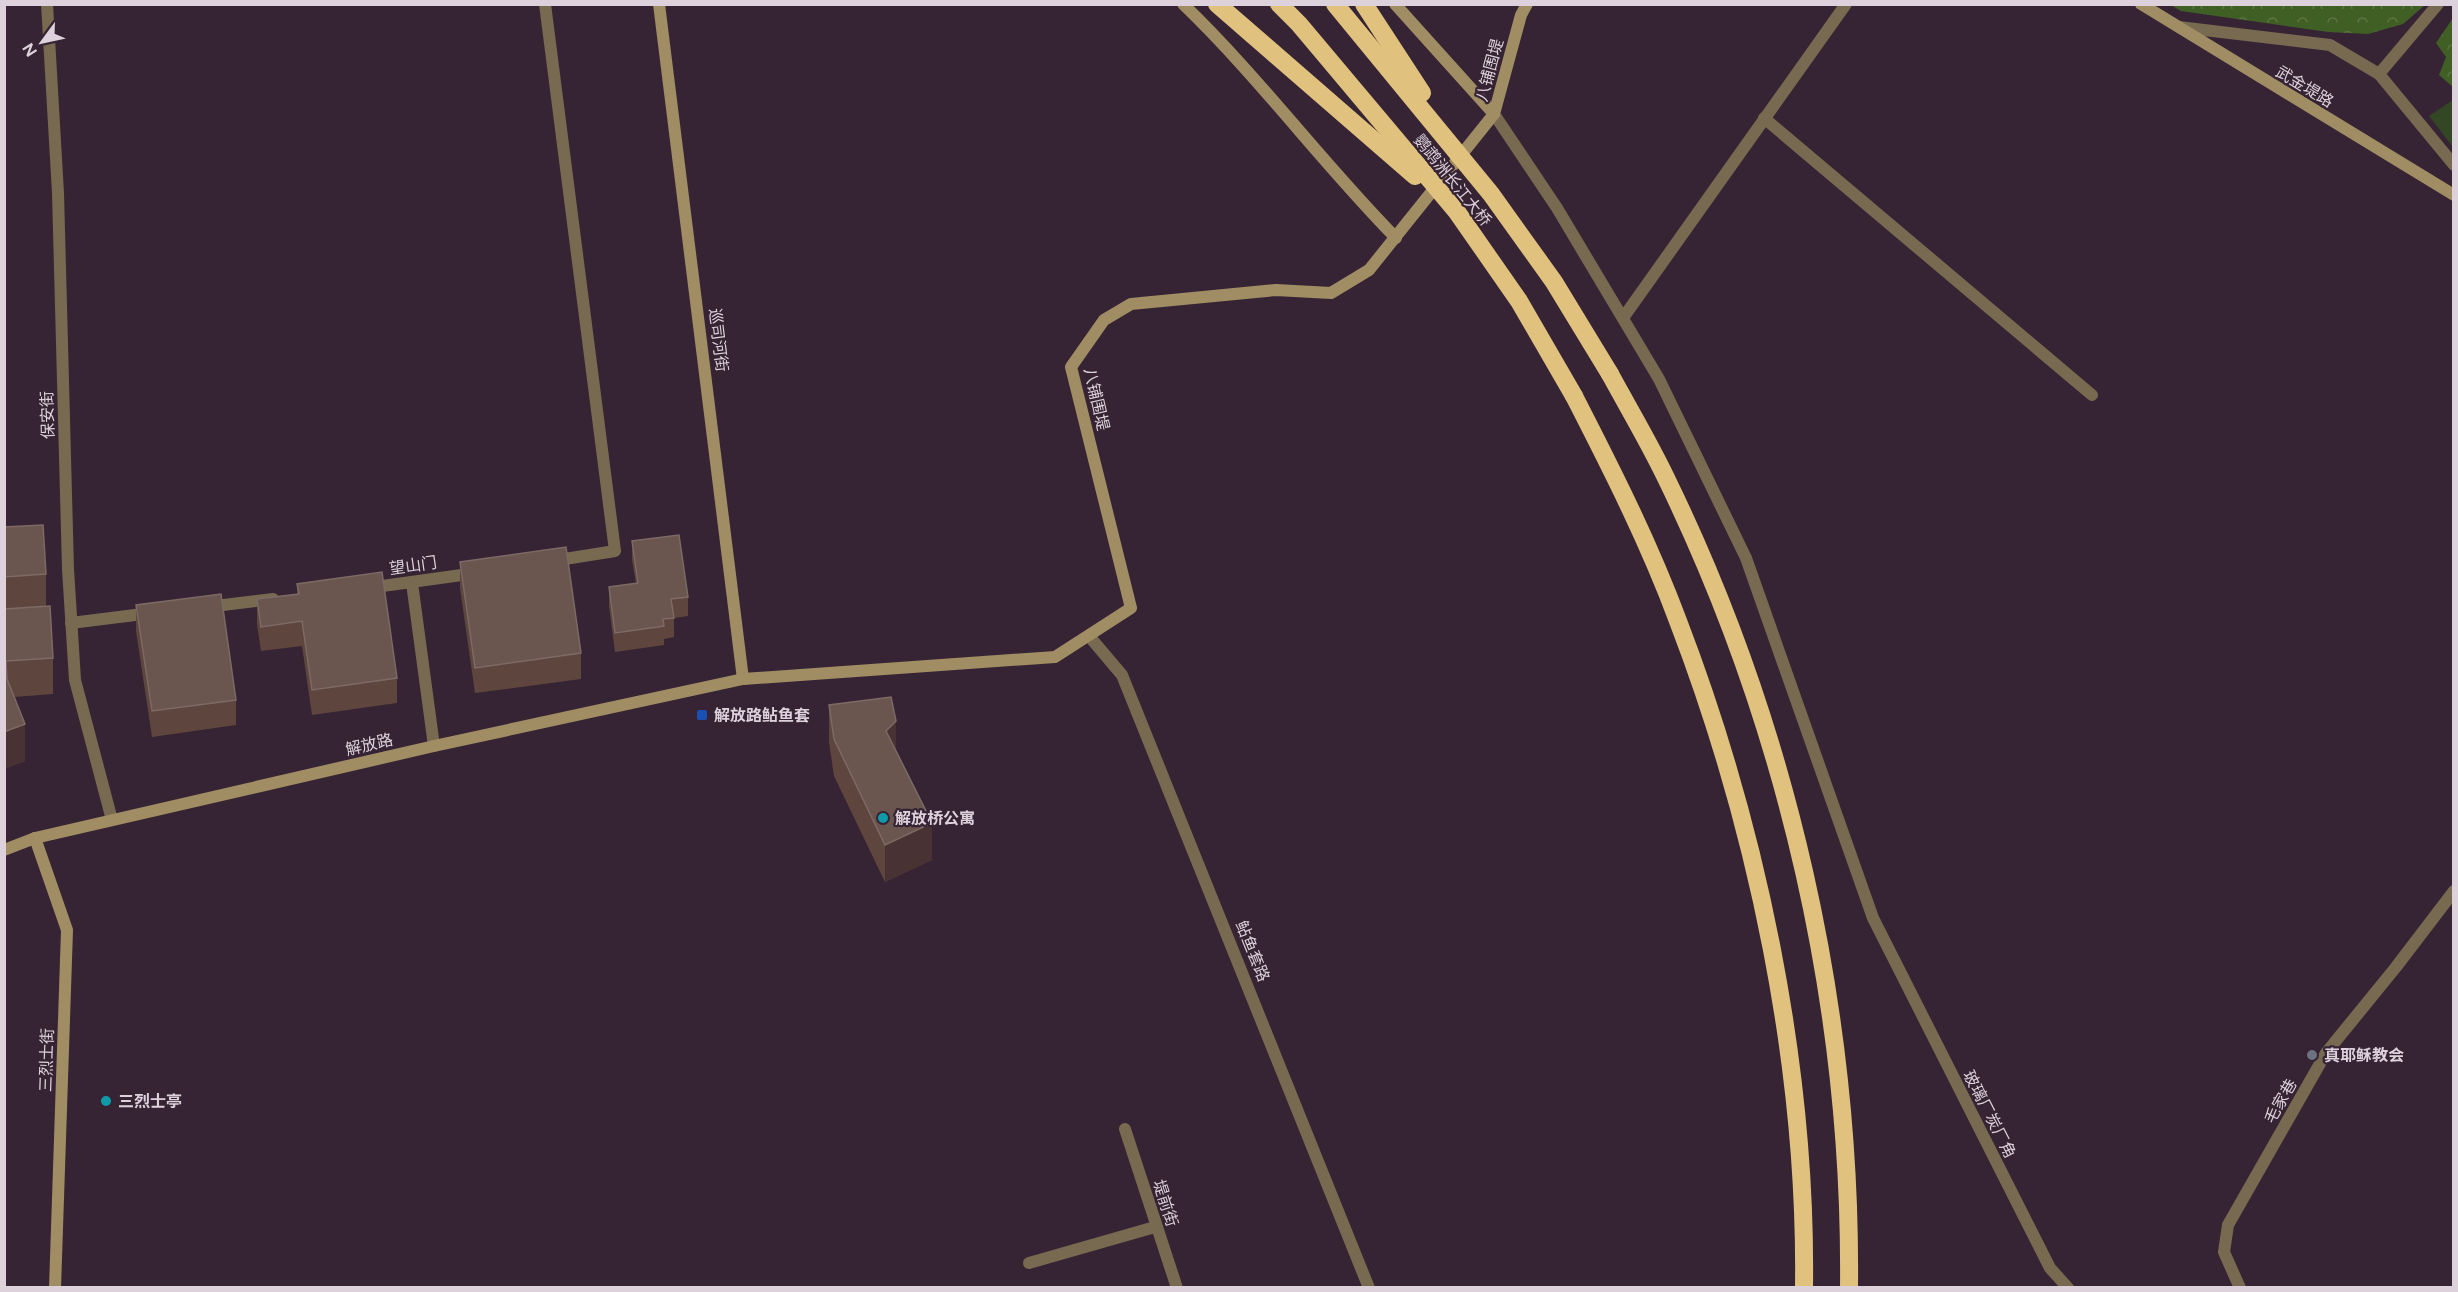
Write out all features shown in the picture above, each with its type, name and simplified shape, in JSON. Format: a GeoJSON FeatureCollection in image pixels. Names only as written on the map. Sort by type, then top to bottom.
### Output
{"type":"FeatureCollection","features":[{"type":"Feature","properties":{"kind":"highway"},"geometry":{"type":"LineString","coordinates":[[1217,4],[1457,212]]}},
{"type":"Feature","properties":{"kind":"highway","name":"鹦鹉洲长江大桥"},"geometry":{"type":"LineString","coordinates":[[1279,4],[1299,24],[1457,212],[1519,301],[1574,396],[1629,503],[1678,620],[1718,734],[1750,850],[1776,977],[1797,1122],[1804,1287]]}},
{"type":"Feature","properties":{"kind":"highway","name":"鹦鹉洲长江大桥"},"geometry":{"type":"LineString","coordinates":[[1335,4],[1463,158],[1554,282],[1610,374],[1647,441],[1667,480],[1718,597],[1762,716],[1795,833],[1826,990],[1844,1119],[1849,1287]]}},
{"type":"Feature","properties":{"kind":"highway"},"geometry":{"type":"LineString","coordinates":[[1364,4],[1463,158]]}},
{"type":"Feature","properties":{"kind":"street","name":"保安街"},"geometry":{"type":"LineString","coordinates":[[47,4],[58,193],[75,680],[112,820]]}},
{"type":"Feature","properties":{"kind":"street"},"geometry":{"type":"LineString","coordinates":[[545,4],[615,551],[545,562]]}},
{"type":"Feature","properties":{"kind":"street","name":"巡司河街"},"geometry":{"type":"LineString","coordinates":[[659,4],[743,679]]}},
{"type":"Feature","properties":{"kind":"street"},"geometry":{"type":"LineString","coordinates":[[1183,4],[1212,32],[1350,191],[1396,238]]}},
{"type":"Feature","properties":{"kind":"street"},"geometry":{"type":"LineString","coordinates":[[1395,4],[1494,114]]}},
{"type":"Feature","properties":{"kind":"street","name":"八铺围堤"},"geometry":{"type":"LineString","coordinates":[[743,679],[1055,657],[1131,608],[1071,367],[1082,348],[1104,320],[1131,304],[1276,290],[1331,293],[1369,270],[1494,114],[1521,15],[1527,4]]}},
{"type":"Feature","properties":{"kind":"street"},"geometry":{"type":"LineString","coordinates":[[1623,318],[1846,4]]}},
{"type":"Feature","properties":{"kind":"street","name":"武金堤路"},"geometry":{"type":"LineString","coordinates":[[2141,4],[2175,27],[2454,195]]}},
{"type":"Feature","properties":{"kind":"street"},"geometry":{"type":"LineString","coordinates":[[2379,74],[2438,4]]}},
{"type":"Feature","properties":{"kind":"street"},"geometry":{"type":"LineString","coordinates":[[2175,27],[2330,45],[2379,74],[2454,165]]}},
{"type":"Feature","properties":{"kind":"street","name":"玻璃厂炭厂角"},"geometry":{"type":"LineString","coordinates":[[1494,114],[1557,208],[1659,379],[1746,558],[1873,918],[2050,1268],[2068,1287]]}},
{"type":"Feature","properties":{"kind":"street"},"geometry":{"type":"LineString","coordinates":[[1764,118],[2092,395]]}},
{"type":"Feature","properties":{"kind":"street","name":"望山门"},"geometry":{"type":"LineString","coordinates":[[353,590],[487,571]]}},
{"type":"Feature","properties":{"kind":"street"},"geometry":{"type":"LineString","coordinates":[[412,583],[434,746]]}},
{"type":"Feature","properties":{"kind":"street"},"geometry":{"type":"LineString","coordinates":[[189,609],[283,598]]}},
{"type":"Feature","properties":{"kind":"street"},"geometry":{"type":"LineString","coordinates":[[72,623],[165,612]]}},
{"type":"Feature","properties":{"kind":"street","name":"鲇鱼套路"},"geometry":{"type":"LineString","coordinates":[[1089,636],[1122,675],[1369,1287]]}},
{"type":"Feature","properties":{"kind":"street","name":"解放路"},"geometry":{"type":"LineString","coordinates":[[4,850],[35,838],[112,820],[434,746],[743,679]]}},
{"type":"Feature","properties":{"kind":"street","name":"三烈士街"},"geometry":{"type":"LineString","coordinates":[[35,838],[66,930],[56,1287]]}},
{"type":"Feature","properties":{"kind":"street","name":"毛家巷"},"geometry":{"type":"LineString","coordinates":[[2240,1287],[2224,1252],[2228,1226],[2326,1053],[2454,891]]}},
{"type":"Feature","properties":{"kind":"street","name":"堤前街"},"geometry":{"type":"LineString","coordinates":[[1125,1129],[1155,1227],[1178,1287]]}},
{"type":"Feature","properties":{"kind":"street"},"geometry":{"type":"LineString","coordinates":[[1029,1263],[1155,1227]]}},
{"type":"Feature","properties":{"kind":"green space"},"geometry":{"type":"Polygon","coordinates":[[[2171,5],[2425,5],[2403,24],[2368,34],[2328,32],[2181,11],[2171,5]]]}},
{"type":"Feature","properties":{"kind":"green space"},"geometry":{"type":"Polygon","coordinates":[[[2453,18],[2453,87],[2439,75],[2446,57],[2436,43],[2453,18]]]}},
{"type":"Feature","properties":{"kind":"green space"},"geometry":{"type":"Polygon","coordinates":[[[2453,100],[2453,147],[2429,116],[2453,100]]]}},
{"type":"Feature","properties":{"kind":"building"},"geometry":{"type":"Polygon","coordinates":[[[43,525],[46,574],[4,577],[4,527],[43,525]]]}},
{"type":"Feature","properties":{"kind":"building"},"geometry":{"type":"Polygon","coordinates":[[[679,535],[688,597],[671,599],[674,618],[663,619],[664,626],[615,633],[609,587],[638,583],[632,541],[679,535]]]}},
{"type":"Feature","properties":{"kind":"building"},"geometry":{"type":"Polygon","coordinates":[[[566,547],[581,653],[475,668],[460,562],[566,547]]]}},
{"type":"Feature","properties":{"kind":"building"},"geometry":{"type":"Polygon","coordinates":[[[382,572],[397,678],[312,690],[302,621],[261,627],[257,599],[299,594],[297,584],[382,572]]]}},
{"type":"Feature","properties":{"kind":"building"},"geometry":{"type":"Polygon","coordinates":[[[221,594],[236,700],[152,711],[136,605],[221,594]]]}},
{"type":"Feature","properties":{"kind":"building"},"geometry":{"type":"Polygon","coordinates":[[[50,606],[53,658],[6,661],[7,679],[25,724],[4,732],[4,609],[50,606]]]}},
{"type":"Feature","properties":{"kind":"building"},"geometry":{"type":"Polygon","coordinates":[[[891,697],[896,721],[886,731],[932,823],[885,845],[834,739],[829,705],[891,697]]]}},
{"type":"Feature","properties":{"kind":"place","name":"解放路鲇鱼套"},"geometry":{"type":"Point","coordinates":[702,715]}},
{"type":"Feature","properties":{"kind":"place","name":"解放桥公寓"},"geometry":{"type":"Point","coordinates":[883,818]}},
{"type":"Feature","properties":{"kind":"place","name":"真耶稣教会"},"geometry":{"type":"Point","coordinates":[2312,1055]}},
{"type":"Feature","properties":{"kind":"place","name":"三烈士亭"},"geometry":{"type":"Point","coordinates":[106,1101]}}]}
